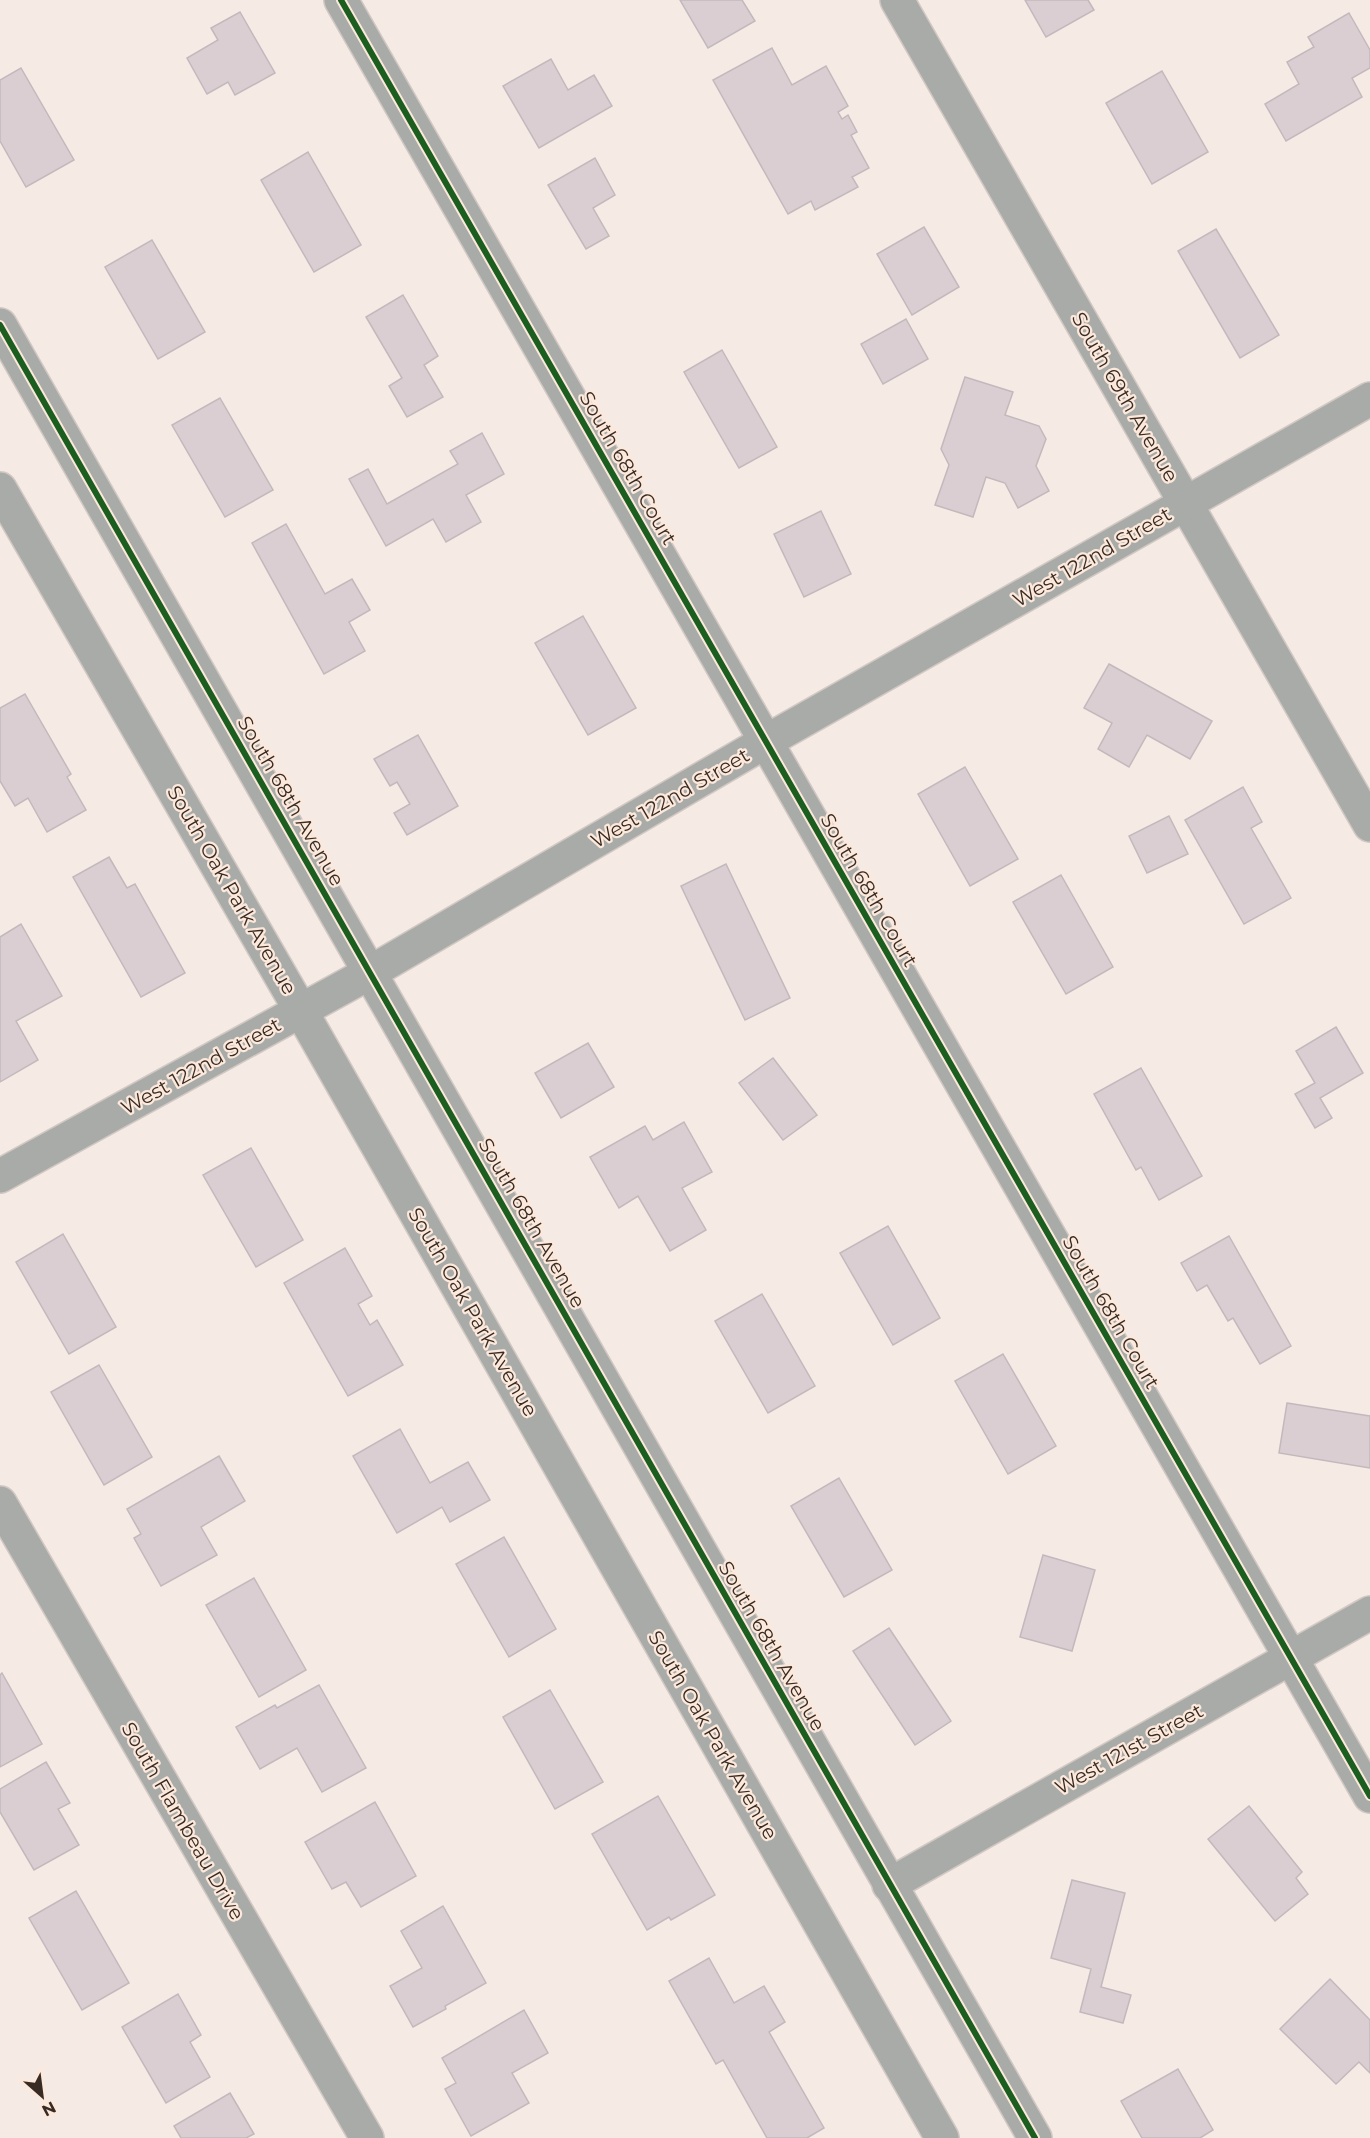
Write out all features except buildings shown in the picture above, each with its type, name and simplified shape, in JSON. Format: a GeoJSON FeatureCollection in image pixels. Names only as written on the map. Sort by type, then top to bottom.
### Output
{"type":"FeatureCollection","features":[{"type":"Feature","properties":{"kind":"street","name":"South 68th Court"},"geometry":{"type":"LineString","coordinates":[[341,0],[1370,1796]]}},
{"type":"Feature","properties":{"kind":"street","name":"South 69th Avenue"},"geometry":{"type":"LineString","coordinates":[[897,0],[1370,825]]}},
{"type":"Feature","properties":{"kind":"street","name":"South 68th Avenue"},"geometry":{"type":"LineString","coordinates":[[0,325],[1035,2138]]}},
{"type":"Feature","properties":{"kind":"street","name":"West 122nd Street"},"geometry":{"type":"LineString","coordinates":[[0,1176],[370,972],[765,742],[1370,399]]}},
{"type":"Feature","properties":{"kind":"street","name":"South Oak Park Avenue"},"geometry":{"type":"LineString","coordinates":[[0,489],[301,1011],[942,2138]]}},
{"type":"Feature","properties":{"kind":"street","name":"South Flambeau Drive"},"geometry":{"type":"LineString","coordinates":[[0,1503],[367,2138]]}},
{"type":"Feature","properties":{"kind":"street","name":"West 121st Street"},"geometry":{"type":"LineString","coordinates":[[889,1885],[1370,1613]]}},
{"type":"Feature","properties":{"kind":"cycle path"},"geometry":{"type":"LineString","coordinates":[[341,0],[1370,1796]]}},
{"type":"Feature","properties":{"kind":"cycle path"},"geometry":{"type":"LineString","coordinates":[[0,325],[1035,2138]]}}]}
